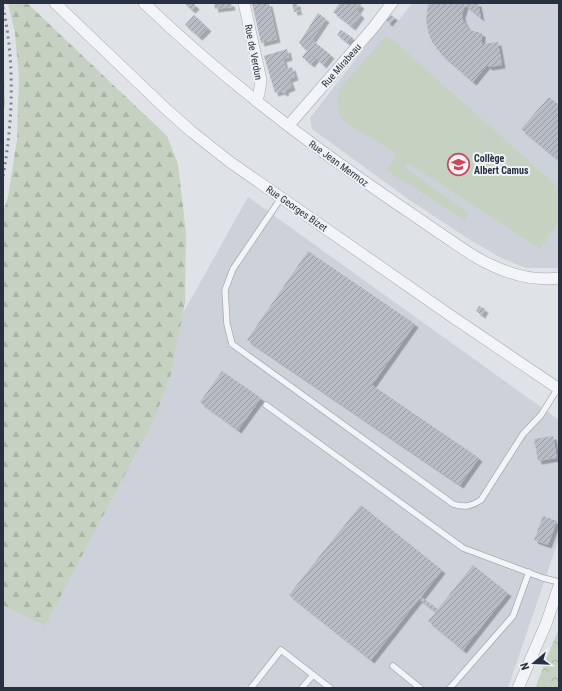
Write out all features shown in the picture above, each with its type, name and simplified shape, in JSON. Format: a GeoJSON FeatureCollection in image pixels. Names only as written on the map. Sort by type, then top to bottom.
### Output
{"type":"FeatureCollection","features":[{"type":"Feature","properties":{"kind":"street","name":"Rue Georges Bizet"},"geometry":{"type":"LineString","coordinates":[[55,3],[192,132],[230,162],[559,389]]}},
{"type":"Feature","properties":{"kind":"street","name":"Rue Jean Mermoz"},"geometry":{"type":"LineString","coordinates":[[144,3],[210,63],[256,101],[354,175],[473,255],[492,266],[524,276],[538,279],[559,278]]}},
{"type":"Feature","properties":{"kind":"street","name":"Rue de Verdun"},"geometry":{"type":"LineString","coordinates":[[244,3],[260,80],[259,94],[256,101]]}},
{"type":"Feature","properties":{"kind":"street","name":"Rue Mirabeau"},"geometry":{"type":"LineString","coordinates":[[289,125],[373,28],[392,3]]}},
{"type":"Feature","properties":{"kind":"street"},"geometry":{"type":"LineString","coordinates":[[518,688],[546,624],[559,586]]}},
{"type":"Feature","properties":{"kind":"lane"},"geometry":{"type":"LineString","coordinates":[[281,198],[233,269],[225,290],[227,324],[232,344],[453,504],[462,507],[481,500],[523,434],[541,415],[559,389]]}},
{"type":"Feature","properties":{"kind":"lane"},"geometry":{"type":"LineString","coordinates":[[266,405],[463,548],[559,582]]}},
{"type":"Feature","properties":{"kind":"lane"},"geometry":{"type":"LineString","coordinates":[[450,688],[513,616],[528,572]]}},
{"type":"Feature","properties":{"kind":"lane"},"geometry":{"type":"LineString","coordinates":[[251,688],[281,650],[330,688]]}},
{"type":"Feature","properties":{"kind":"lane"},"geometry":{"type":"LineString","coordinates":[[393,666],[420,688]]}},
{"type":"Feature","properties":{"kind":"lane"},"geometry":{"type":"LineString","coordinates":[[302,688],[313,675]]}},
{"type":"Feature","properties":{"kind":"shaded area","name":"Collège Albert Camus"},"geometry":{"type":"Polygon","coordinates":[[[412,3],[559,3],[559,268],[526,268],[501,258],[467,238],[408,199],[312,129],[310,118],[386,20],[389,23],[394,17],[399,20],[412,3]]]}},
{"type":"Feature","properties":{"kind":"shaded area"},"geometry":{"type":"Polygon","coordinates":[[[248,197],[559,420],[559,538],[508,688],[3,688],[3,598],[187,306],[248,197]]]}},
{"type":"Feature","properties":{"kind":"green space"},"geometry":{"type":"Polygon","coordinates":[[[8,3],[27,3],[167,136],[178,164],[186,233],[185,303],[170,377],[154,419],[45,626],[3,605],[3,212],[8,197],[17,139],[19,78],[15,33],[8,3]]]}},
{"type":"Feature","properties":{"kind":"green space"},"geometry":{"type":"Polygon","coordinates":[[[385,37],[393,40],[559,188],[559,222],[540,249],[408,163],[405,168],[469,213],[464,220],[386,170],[397,154],[342,120],[338,109],[337,96],[339,89],[385,37]]]}},
{"type":"Feature","properties":{"kind":"green space"},"geometry":{"type":"Polygon","coordinates":[[[3,51],[5,101],[3,119],[3,51]]]}},
{"type":"Feature","properties":{"kind":"green space"},"geometry":{"type":"Polygon","coordinates":[[[559,628],[559,688],[535,688],[559,628]]]}},
{"type":"Feature","properties":{"kind":"building"},"geometry":{"type":"Polygon","coordinates":[[[184,3],[193,3],[196,6],[192,10],[184,3]]]}},
{"type":"Feature","properties":{"kind":"building"},"geometry":{"type":"Polygon","coordinates":[[[214,3],[231,3],[232,7],[215,9],[214,3]]]}},
{"type":"Feature","properties":{"kind":"building"},"geometry":{"type":"Polygon","coordinates":[[[252,3],[269,3],[277,39],[261,43],[252,3]]]}},
{"type":"Feature","properties":{"kind":"building"},"geometry":{"type":"Polygon","coordinates":[[[292,3],[297,3],[298,10],[300,11],[294,12],[292,3]]]}},
{"type":"Feature","properties":{"kind":"building"},"geometry":{"type":"Polygon","coordinates":[[[340,3],[358,3],[361,5],[357,11],[361,15],[352,27],[333,12],[340,3]]]}},
{"type":"Feature","properties":{"kind":"building"},"geometry":{"type":"Polygon","coordinates":[[[428,3],[478,3],[481,18],[465,5],[462,15],[463,20],[468,28],[482,33],[482,44],[498,42],[502,65],[489,67],[487,65],[473,82],[443,56],[432,42],[426,21],[428,3]]]}},
{"type":"Feature","properties":{"kind":"building"},"geometry":{"type":"Polygon","coordinates":[[[318,13],[326,19],[312,40],[331,55],[323,65],[316,58],[311,64],[302,57],[307,51],[299,43],[318,13]]]}},
{"type":"Feature","properties":{"kind":"building"},"geometry":{"type":"Polygon","coordinates":[[[194,15],[208,28],[199,37],[185,25],[194,15]]]}},
{"type":"Feature","properties":{"kind":"building"},"geometry":{"type":"Polygon","coordinates":[[[391,15],[394,17],[389,23],[386,20],[391,15]]]}},
{"type":"Feature","properties":{"kind":"building"},"geometry":{"type":"Polygon","coordinates":[[[341,30],[353,38],[348,43],[337,35],[341,30]]]}},
{"type":"Feature","properties":{"kind":"building"},"geometry":{"type":"Polygon","coordinates":[[[287,49],[289,57],[283,59],[286,69],[292,67],[295,77],[289,79],[292,87],[285,90],[286,92],[283,93],[282,91],[275,93],[264,56],[287,49]]]}},
{"type":"Feature","properties":{"kind":"building"},"geometry":{"type":"Polygon","coordinates":[[[549,97],[559,105],[559,161],[521,129],[549,97]]]}},
{"type":"Feature","properties":{"kind":"building"},"geometry":{"type":"Polygon","coordinates":[[[308,251],[415,324],[372,385],[479,458],[460,485],[247,340],[308,251]]]}},
{"type":"Feature","properties":{"kind":"building"},"geometry":{"type":"Polygon","coordinates":[[[479,306],[485,309],[482,315],[476,311],[479,306]]]}},
{"type":"Feature","properties":{"kind":"building"},"geometry":{"type":"Polygon","coordinates":[[[222,371],[261,398],[238,430],[200,402],[222,371]]]}},
{"type":"Feature","properties":{"kind":"building"},"geometry":{"type":"Polygon","coordinates":[[[553,436],[557,458],[538,461],[534,439],[553,436]]]}},
{"type":"Feature","properties":{"kind":"building"},"geometry":{"type":"Polygon","coordinates":[[[361,505],[442,570],[421,597],[438,609],[473,565],[508,593],[463,650],[428,621],[436,612],[419,599],[371,660],[289,595],[361,505]]]}},
{"type":"Feature","properties":{"kind":"building"},"geometry":{"type":"Polygon","coordinates":[[[543,516],[557,521],[548,545],[534,540],[543,516]]]}},
{"type":"Feature","properties":{"kind":"railway"},"geometry":{"type":"LineString","coordinates":[[3,7],[7,28],[11,71],[11,113],[3,176]]}},
{"type":"Feature","properties":{"kind":"place","name":"Collège Albert Camus"},"geometry":{"type":"Point","coordinates":[459,164]}}]}
